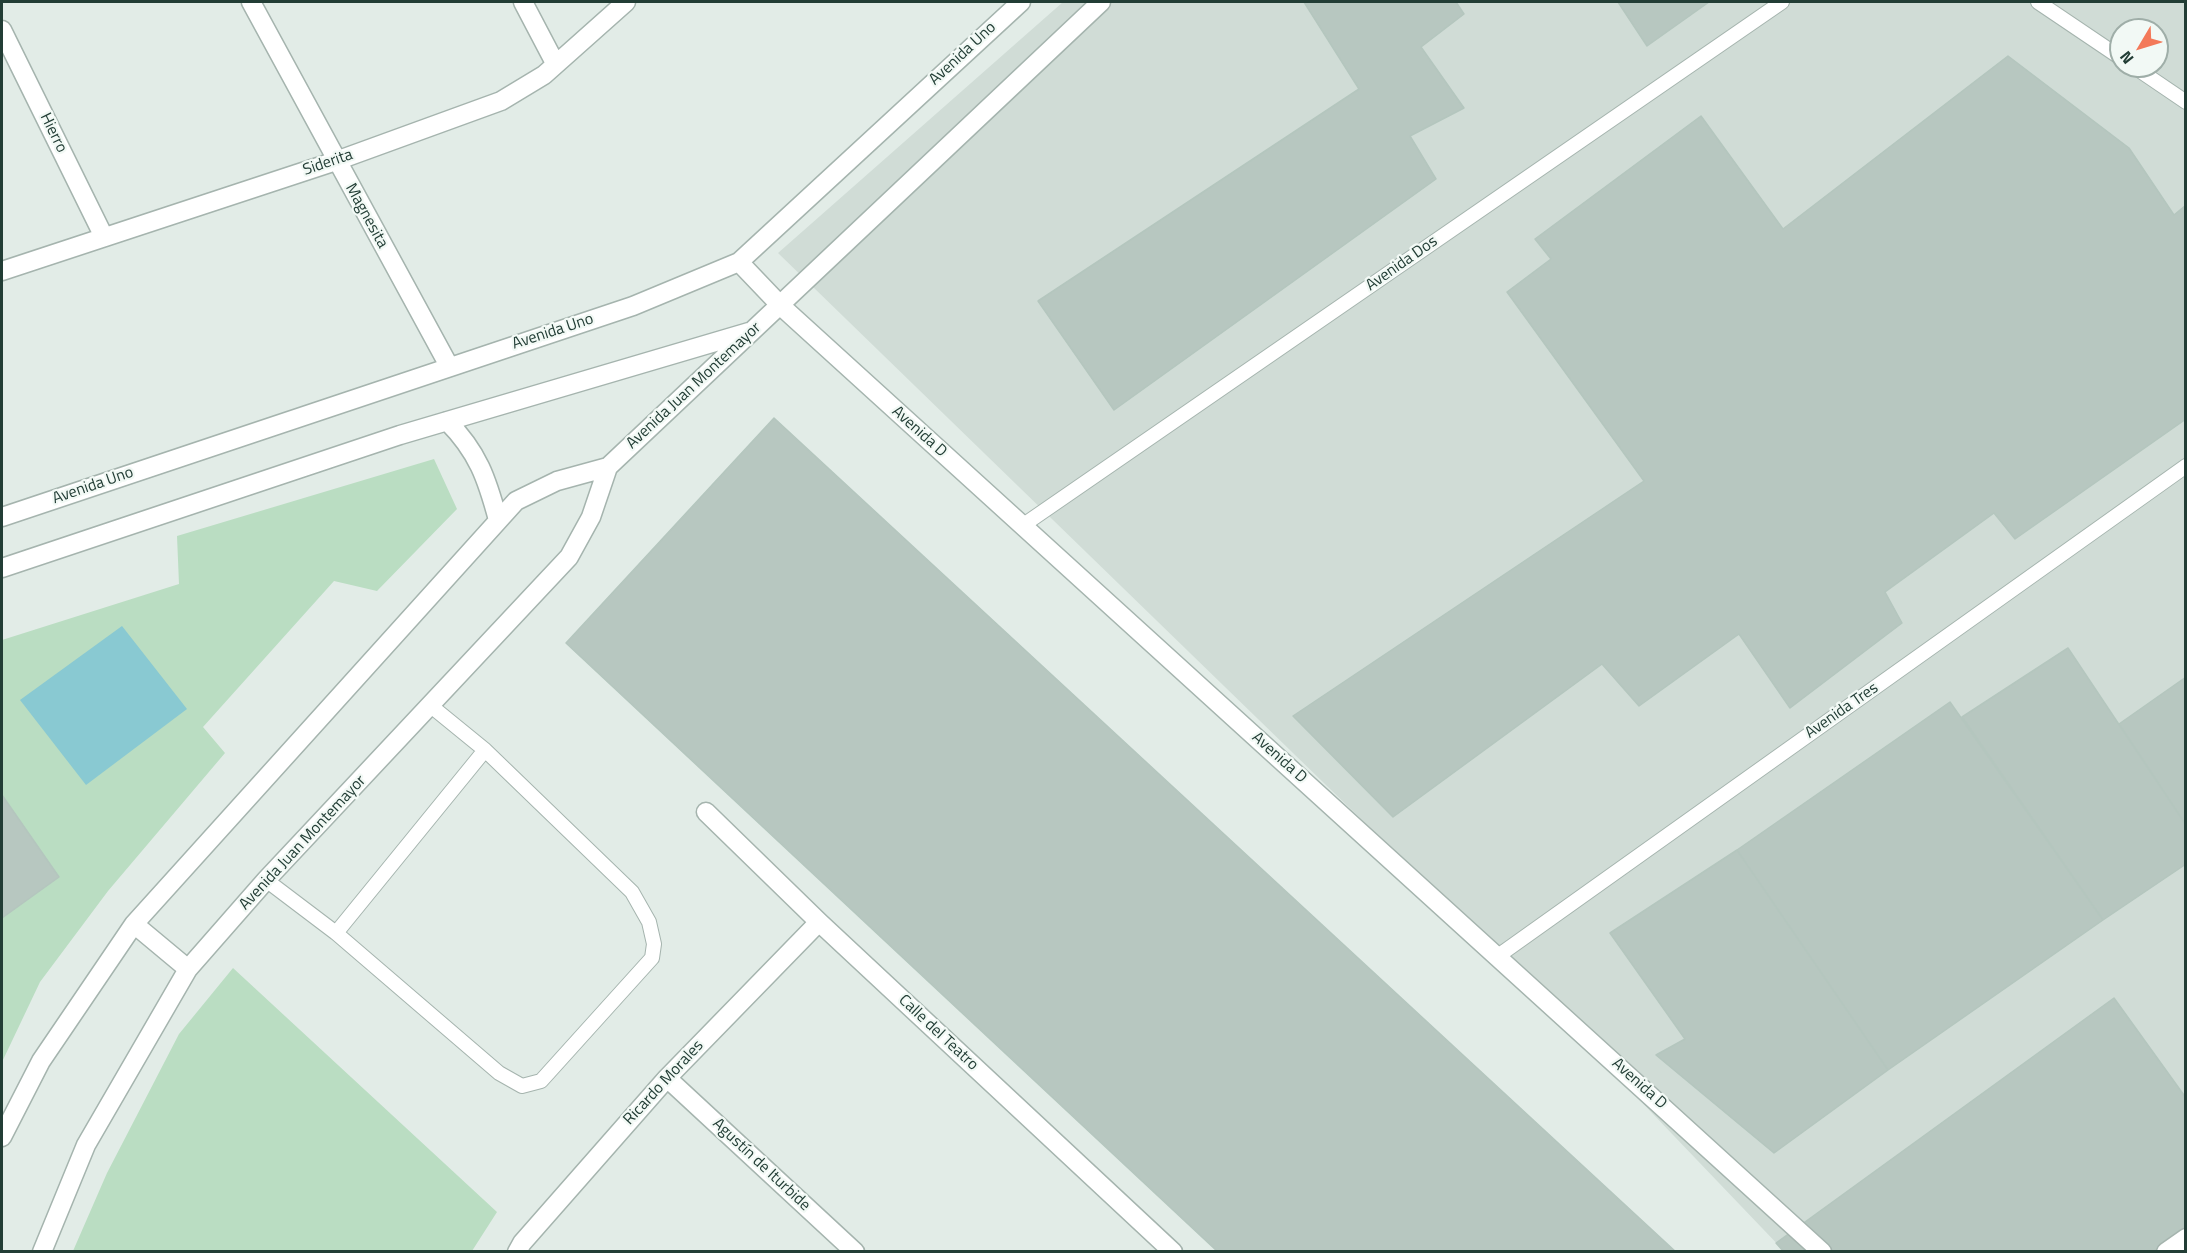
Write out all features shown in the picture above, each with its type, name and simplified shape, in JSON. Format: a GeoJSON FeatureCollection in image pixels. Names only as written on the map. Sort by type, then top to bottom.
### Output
{"type":"FeatureCollection","features":[{"type":"Feature","properties":{"kind":"street","name":"Magnesita"},"geometry":{"type":"LineString","coordinates":[[251,2],[449,366]]}},
{"type":"Feature","properties":{"kind":"street"},"geometry":{"type":"LineString","coordinates":[[523,2],[555,63]]}},
{"type":"Feature","properties":{"kind":"street","name":"Siderita"},"geometry":{"type":"LineString","coordinates":[[2,271],[336,161],[501,100],[544,75],[626,2]]}},
{"type":"Feature","properties":{"kind":"street","name":"Avenida Uno"},"geometry":{"type":"LineString","coordinates":[[2,517],[633,306],[739,262],[1021,2]]}},
{"type":"Feature","properties":{"kind":"street"},"geometry":{"type":"LineString","coordinates":[[781,306],[1101,2]]}},
{"type":"Feature","properties":{"kind":"street","name":"Hierro"},"geometry":{"type":"LineString","coordinates":[[2,30],[104,237]]}},
{"type":"Feature","properties":{"kind":"street","name":"Avenida D"},"geometry":{"type":"LineString","coordinates":[[739,262],[781,306],[1822,1251]]}},
{"type":"Feature","properties":{"kind":"street","name":"Avenida Juan Montemayor"},"geometry":{"type":"LineString","coordinates":[[2,1137],[41,1060],[134,924],[498,520],[516,501],[557,481],[608,467],[781,306]]}},
{"type":"Feature","properties":{"kind":"street"},"geometry":{"type":"LineString","coordinates":[[2,568],[447,421],[753,331]]}},
{"type":"Feature","properties":{"kind":"street"},"geometry":{"type":"LineString","coordinates":[[447,421],[468,442],[489,488],[498,520]]}},
{"type":"Feature","properties":{"kind":"street","name":"Avenida Juan Montemayor"},"geometry":{"type":"LineString","coordinates":[[42,1251],[86,1145],[188,969],[266,880],[569,557],[591,517],[608,467]]}},
{"type":"Feature","properties":{"kind":"street","name":"Calle del Teatro"},"geometry":{"type":"LineString","coordinates":[[706,812],[819,922],[1173,1251]]}},
{"type":"Feature","properties":{"kind":"street","name":"Ricardo Morales"},"geometry":{"type":"LineString","coordinates":[[523,1248],[667,1078],[819,922]]}},
{"type":"Feature","properties":{"kind":"street"},"geometry":{"type":"LineString","coordinates":[[134,924],[188,969]]}},
{"type":"Feature","properties":{"kind":"street","name":"Agustín de Iturbide"},"geometry":{"type":"LineString","coordinates":[[667,1078],[855,1251]]}},
{"type":"Feature","properties":{"kind":"street"},"geometry":{"type":"LineString","coordinates":[[2166,1251],[2186,1238]]}},
{"type":"Feature","properties":{"kind":"lane","name":"Avenida Dos"},"geometry":{"type":"LineString","coordinates":[[1022,526],[1782,2]]}},
{"type":"Feature","properties":{"kind":"lane"},"geometry":{"type":"LineString","coordinates":[[2038,2],[2109,50]]}},
{"type":"Feature","properties":{"kind":"lane"},"geometry":{"type":"LineString","coordinates":[[2151,78],[2186,102]]}},
{"type":"Feature","properties":{"kind":"lane","name":"Avenida Tres"},"geometry":{"type":"LineString","coordinates":[[1498,956],[2186,466]]}},
{"type":"Feature","properties":{"kind":"lane"},"geometry":{"type":"LineString","coordinates":[[266,880],[336,933],[499,1073],[522,1086],[541,1081],[652,958],[654,944],[649,922],[632,892],[485,750],[431,706]]}},
{"type":"Feature","properties":{"kind":"lane"},"geometry":{"type":"LineString","coordinates":[[336,933],[485,750]]}},
{"type":"Feature","properties":{"kind":"shaded area"},"geometry":{"type":"Polygon","coordinates":[[[1063,2],[2185,2],[2185,1251],[1784,1251],[1499,953],[778,253],[1063,2]]]}},
{"type":"Feature","properties":{"kind":"green space"},"geometry":{"type":"Polygon","coordinates":[[[434,459],[457,509],[377,591],[334,581],[203,727],[225,753],[108,891],[40,982],[2,1062],[2,640],[179,584],[177,536],[434,459]]]}},
{"type":"Feature","properties":{"kind":"green space"},"geometry":{"type":"Polygon","coordinates":[[[233,968],[497,1212],[472,1251],[73,1251],[107,1173],[179,1034],[233,968]]]}},
{"type":"Feature","properties":{"kind":"water"},"geometry":{"type":"Polygon","coordinates":[[[122,626],[187,709],[86,785],[20,700],[122,626]]]}},
{"type":"Feature","properties":{"kind":"building"},"geometry":{"type":"Polygon","coordinates":[[[1304,2],[1456,2],[1464,14],[1421,47],[1464,108],[1410,136],[1436,179],[1114,410],[1038,301],[1359,89],[1304,2]]]}},
{"type":"Feature","properties":{"kind":"building"},"geometry":{"type":"Polygon","coordinates":[[[1618,2],[1709,2],[1647,46],[1618,2]]]}},
{"type":"Feature","properties":{"kind":"building"},"geometry":{"type":"Polygon","coordinates":[[[2008,56],[2129,148],[2174,215],[2186,205],[2186,419],[2015,539],[1994,513],[1885,592],[1902,623],[1790,708],[1739,634],[1639,706],[1602,664],[1393,817],[1293,716],[1644,481],[1507,292],[1551,259],[1535,239],[1701,116],[1783,229],[2008,56]]]}},
{"type":"Feature","properties":{"kind":"building"},"geometry":{"type":"Polygon","coordinates":[[[774,418],[1676,1252],[1218,1252],[566,643],[774,418]]]}},
{"type":"Feature","properties":{"kind":"building"},"geometry":{"type":"Polygon","coordinates":[[[2068,648],[2186,825],[2186,864],[2103,920],[1962,717],[2068,648]]]}},
{"type":"Feature","properties":{"kind":"building"},"geometry":{"type":"Polygon","coordinates":[[[2186,677],[2186,825],[2119,724],[2186,677]]]}},
{"type":"Feature","properties":{"kind":"building"},"geometry":{"type":"Polygon","coordinates":[[[1950,702],[2103,920],[1888,1070],[1737,850],[1950,702]]]}},
{"type":"Feature","properties":{"kind":"building"},"geometry":{"type":"Polygon","coordinates":[[[2,795],[59,877],[2,918],[2,795]]]}},
{"type":"Feature","properties":{"kind":"building"},"geometry":{"type":"Polygon","coordinates":[[[1737,850],[1888,1070],[1774,1153],[1656,1055],[1685,1039],[1610,933],[1737,850]]]}},
{"type":"Feature","properties":{"kind":"building"},"geometry":{"type":"Polygon","coordinates":[[[2114,998],[2186,1098],[2186,1252],[1784,1252],[1776,1243],[2114,998]]]}}]}
